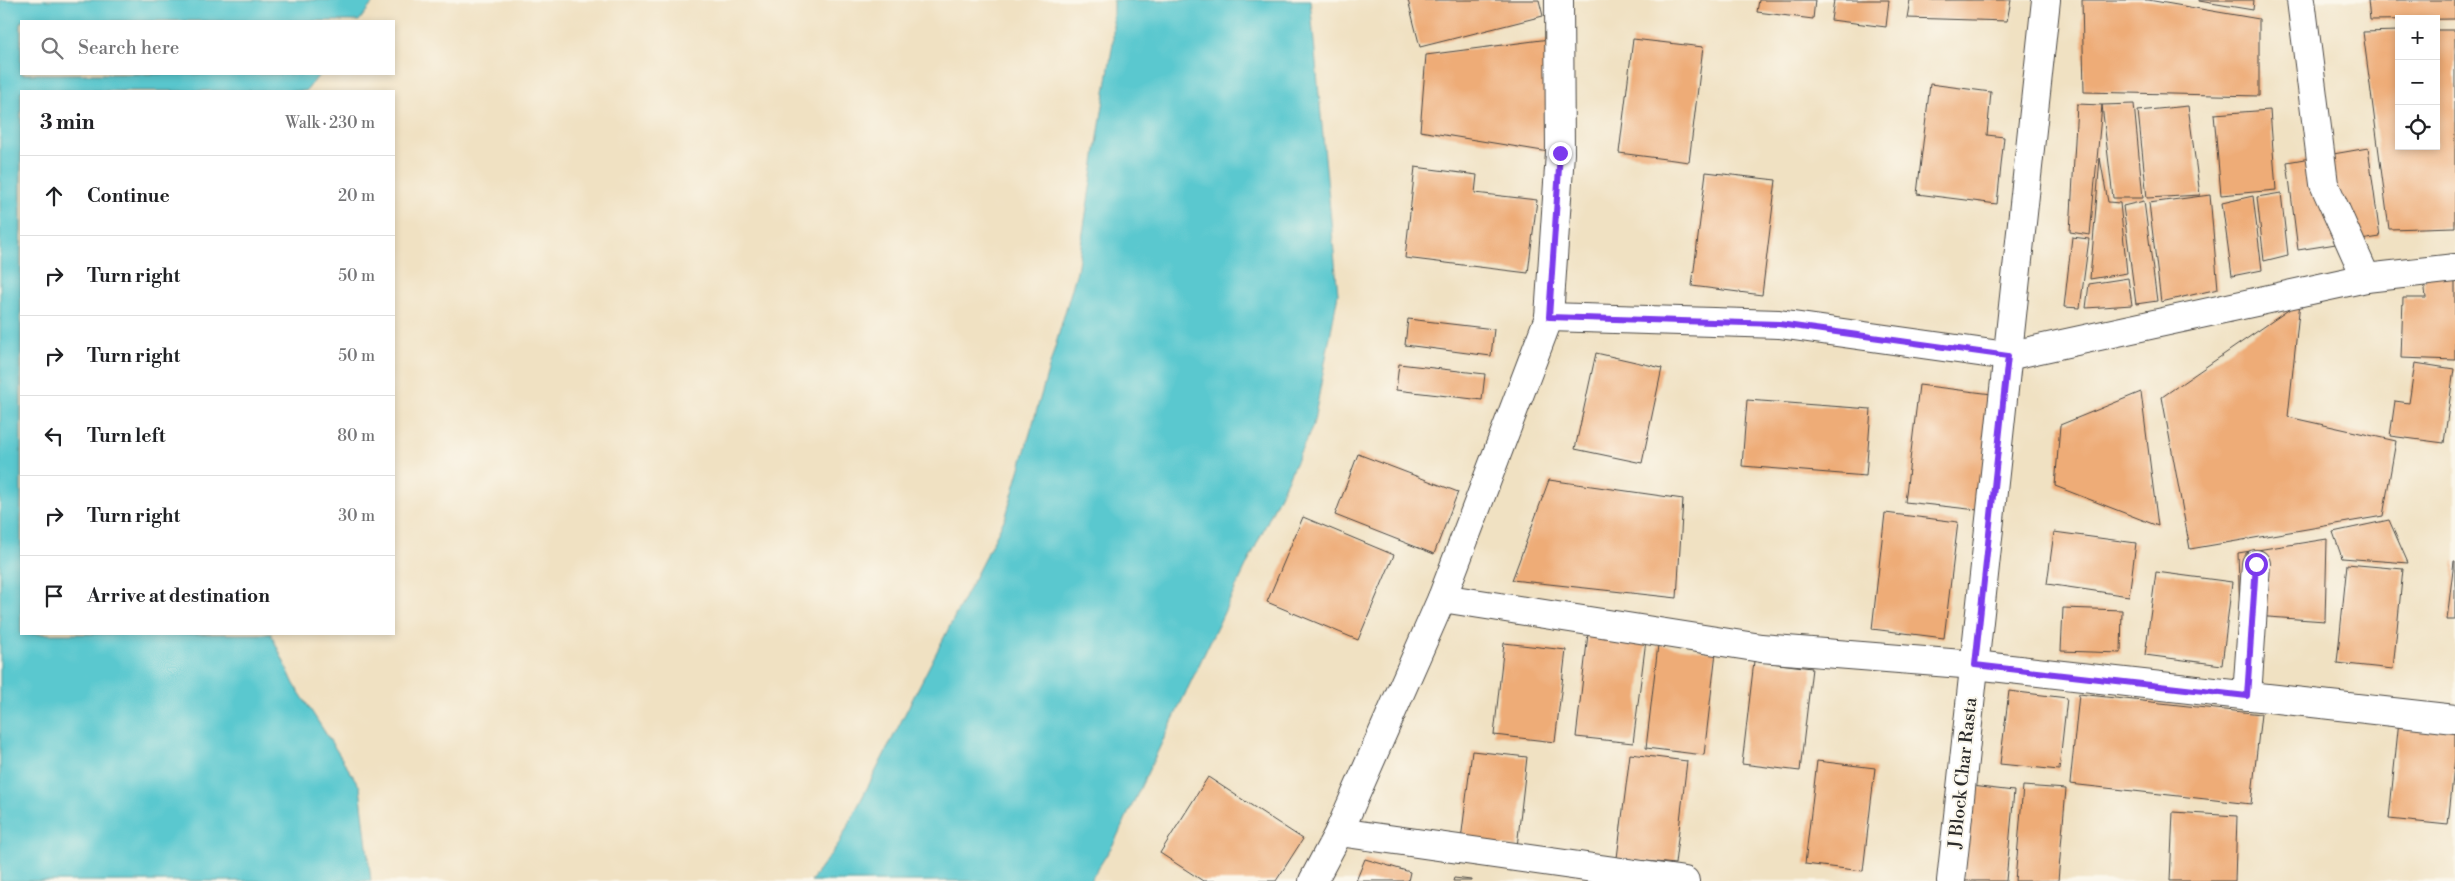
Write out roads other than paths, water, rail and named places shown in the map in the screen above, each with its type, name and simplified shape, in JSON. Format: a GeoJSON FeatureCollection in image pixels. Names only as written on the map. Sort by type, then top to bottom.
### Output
{"type":"FeatureCollection","features":[{"type":"Feature","properties":{"kind":"street"},"geometry":{"type":"LineString","coordinates":[[1313,881],[1339,832],[1442,598],[1549,317],[1560,153],[1559,0]]}},
{"type":"Feature","properties":{"kind":"street","name":"J Block Char Rasta"},"geometry":{"type":"LineString","coordinates":[[1951,881],[2046,0]]}},
{"type":"Feature","properties":{"kind":"street"},"geometry":{"type":"LineString","coordinates":[[2301,0],[2324,184],[2366,278]]}},
{"type":"Feature","properties":{"kind":"street"},"geometry":{"type":"LineString","coordinates":[[1549,317],[1779,324],[2008,356],[2366,278],[2455,268]]}},
{"type":"Feature","properties":{"kind":"street"},"geometry":{"type":"LineString","coordinates":[[2247,696],[2256,564]]}},
{"type":"Feature","properties":{"kind":"street"},"geometry":{"type":"LineString","coordinates":[[1442,598],[1761,648],[1975,665],[2455,719]]}},
{"type":"Feature","properties":{"kind":"street"},"geometry":{"type":"LineString","coordinates":[[1339,832],[1685,881]]}},
{"type":"Feature","properties":{"kind":"water"},"geometry":{"type":"Polygon","coordinates":[[[0,0],[375,0],[360,20],[20,20],[20,75],[319,75],[307,90],[20,90],[20,635],[271,635],[294,684],[360,787],[371,881],[0,881],[0,0]]]}},
{"type":"Feature","properties":{"kind":"water"},"geometry":{"type":"Polygon","coordinates":[[[1113,0],[1310,0],[1338,294],[1313,426],[1114,843],[1090,881],[811,881],[839,843],[1006,516],[1077,271],[1113,42],[1113,0]]]}}]}
